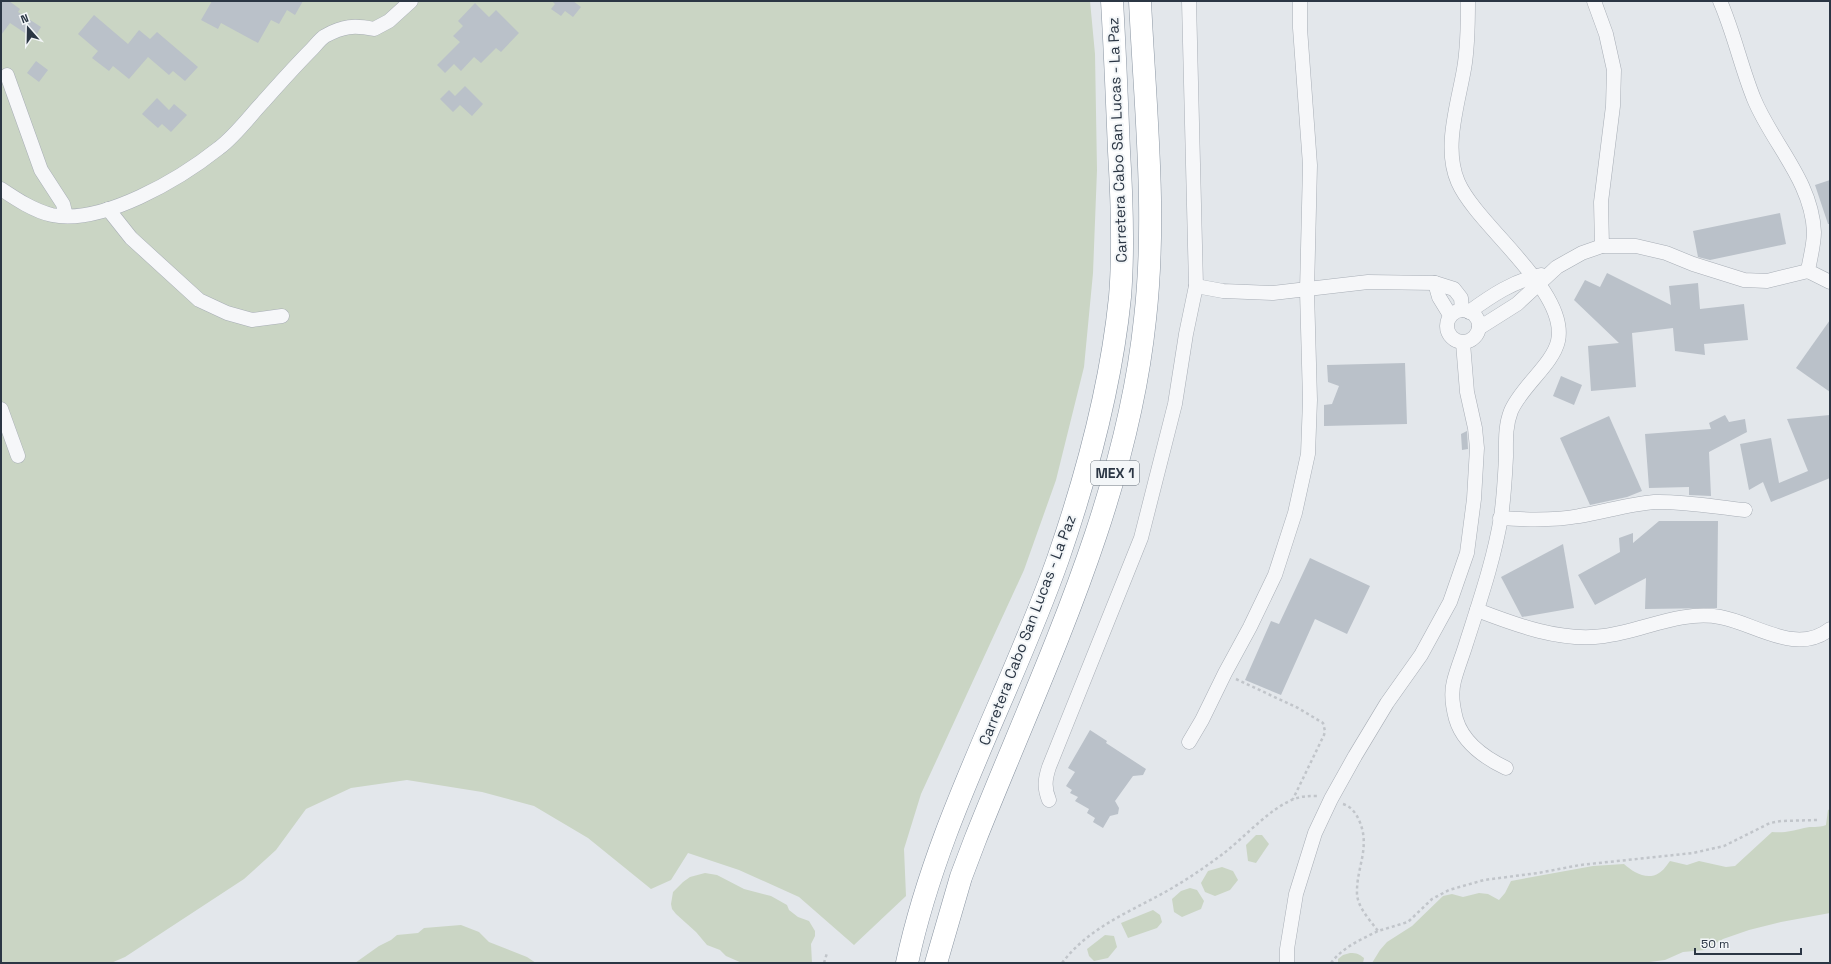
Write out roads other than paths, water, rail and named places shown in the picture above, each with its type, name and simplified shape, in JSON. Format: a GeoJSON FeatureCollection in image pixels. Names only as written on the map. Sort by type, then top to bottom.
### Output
{"type":"FeatureCollection","features":[{"type":"Feature","properties":{"kind":"highway","name":"Carretera Cabo San Lucas - La Paz"},"geometry":{"type":"LineString","coordinates":[[907,963],[920,914],[952,820],[1057,561],[1082,483],[1099,418],[1115,332],[1121,268],[1122,204],[1112,1]]}},
{"type":"Feature","properties":{"kind":"highway","name":"Carretera Cabo San Lucas - La Paz"},"geometry":{"type":"LineString","coordinates":[[936,963],[975,840],[1071,606],[1085,567],[1108,495],[1129,413],[1145,322],[1150,242],[1150,198],[1140,1]]}},
{"type":"Feature","properties":{"kind":"highway"},"geometry":{"type":"LineString","coordinates":[[895,963],[920,914]]}},
{"type":"Feature","properties":{"kind":"street"},"geometry":{"type":"LineString","coordinates":[[1,189],[24,203],[51,215],[77,217],[108,209],[143,195],[175,179],[220,148],[303,57],[324,37],[342,28],[357,25],[374,29],[389,22],[411,1]]}},
{"type":"Feature","properties":{"kind":"street"},"geometry":{"type":"LineString","coordinates":[[1049,800],[1045,791],[1045,781],[1049,766],[1141,538],[1162,462],[1175,404],[1186,334],[1196,286],[1189,1]]}},
{"type":"Feature","properties":{"kind":"street"},"geometry":{"type":"LineString","coordinates":[[1189,742],[1250,627],[1275,575],[1295,513],[1306,461],[1310,400],[1307,291],[1310,165],[1300,28],[1300,1]]}},
{"type":"Feature","properties":{"kind":"street"},"geometry":{"type":"LineString","coordinates":[[1468,1],[1465,66],[1452,124],[1453,162],[1458,181],[1476,211],[1494,229],[1536,280],[1551,305],[1559,326],[1560,334],[1557,345],[1548,360],[1518,398],[1507,423],[1500,518],[1477,610],[1453,682],[1453,700],[1456,720],[1465,736],[1473,747],[1489,760],[1506,768]]}},
{"type":"Feature","properties":{"kind":"street"},"geometry":{"type":"LineString","coordinates":[[1594,1],[1606,34],[1614,70],[1614,106],[1602,202],[1602,246]]}},
{"type":"Feature","properties":{"kind":"street"},"geometry":{"type":"LineString","coordinates":[[1720,1],[1755,100],[1772,134],[1793,166],[1808,201],[1814,231],[1808,271]]}},
{"type":"Feature","properties":{"kind":"street"},"geometry":{"type":"LineString","coordinates":[[7,75],[41,170],[54,193],[63,204],[66,216]]}},
{"type":"Feature","properties":{"kind":"street"},"geometry":{"type":"LineString","coordinates":[[108,209],[131,238],[199,300],[227,313],[252,320],[282,316]]}},
{"type":"Feature","properties":{"kind":"street"},"geometry":{"type":"LineString","coordinates":[[1460,312],[1477,322],[1479,328],[1477,334],[1473,338],[1463,343],[1457,341],[1450,332],[1448,320],[1460,312],[1515,283],[1536,280],[1582,253],[1602,246],[1636,246],[1666,252],[1693,264],[1744,280],[1767,281],[1808,271],[1830,282]]}},
{"type":"Feature","properties":{"kind":"street"},"geometry":{"type":"LineString","coordinates":[[1479,328],[1517,304],[1536,280]]}},
{"type":"Feature","properties":{"kind":"street"},"geometry":{"type":"LineString","coordinates":[[1196,286],[1222,291],[1273,293],[1307,291],[1336,285],[1368,282],[1435,283],[1454,288],[1461,298],[1460,312]]}},
{"type":"Feature","properties":{"kind":"street"},"geometry":{"type":"LineString","coordinates":[[1287,963],[1296,894],[1315,833],[1331,799],[1387,703],[1421,655],[1450,602],[1467,553],[1474,500],[1477,448],[1475,428],[1467,392],[1463,343]]}},
{"type":"Feature","properties":{"kind":"street"},"geometry":{"type":"LineString","coordinates":[[1,409],[18,456]]}},
{"type":"Feature","properties":{"kind":"street"},"geometry":{"type":"LineString","coordinates":[[1500,518],[1550,520],[1654,502],[1745,510]]}},
{"type":"Feature","properties":{"kind":"street"},"geometry":{"type":"LineString","coordinates":[[1477,610],[1510,623],[1574,637],[1604,636],[1676,618],[1698,616],[1719,617],[1743,622],[1772,635],[1793,639],[1814,638],[1830,629]]}}]}
